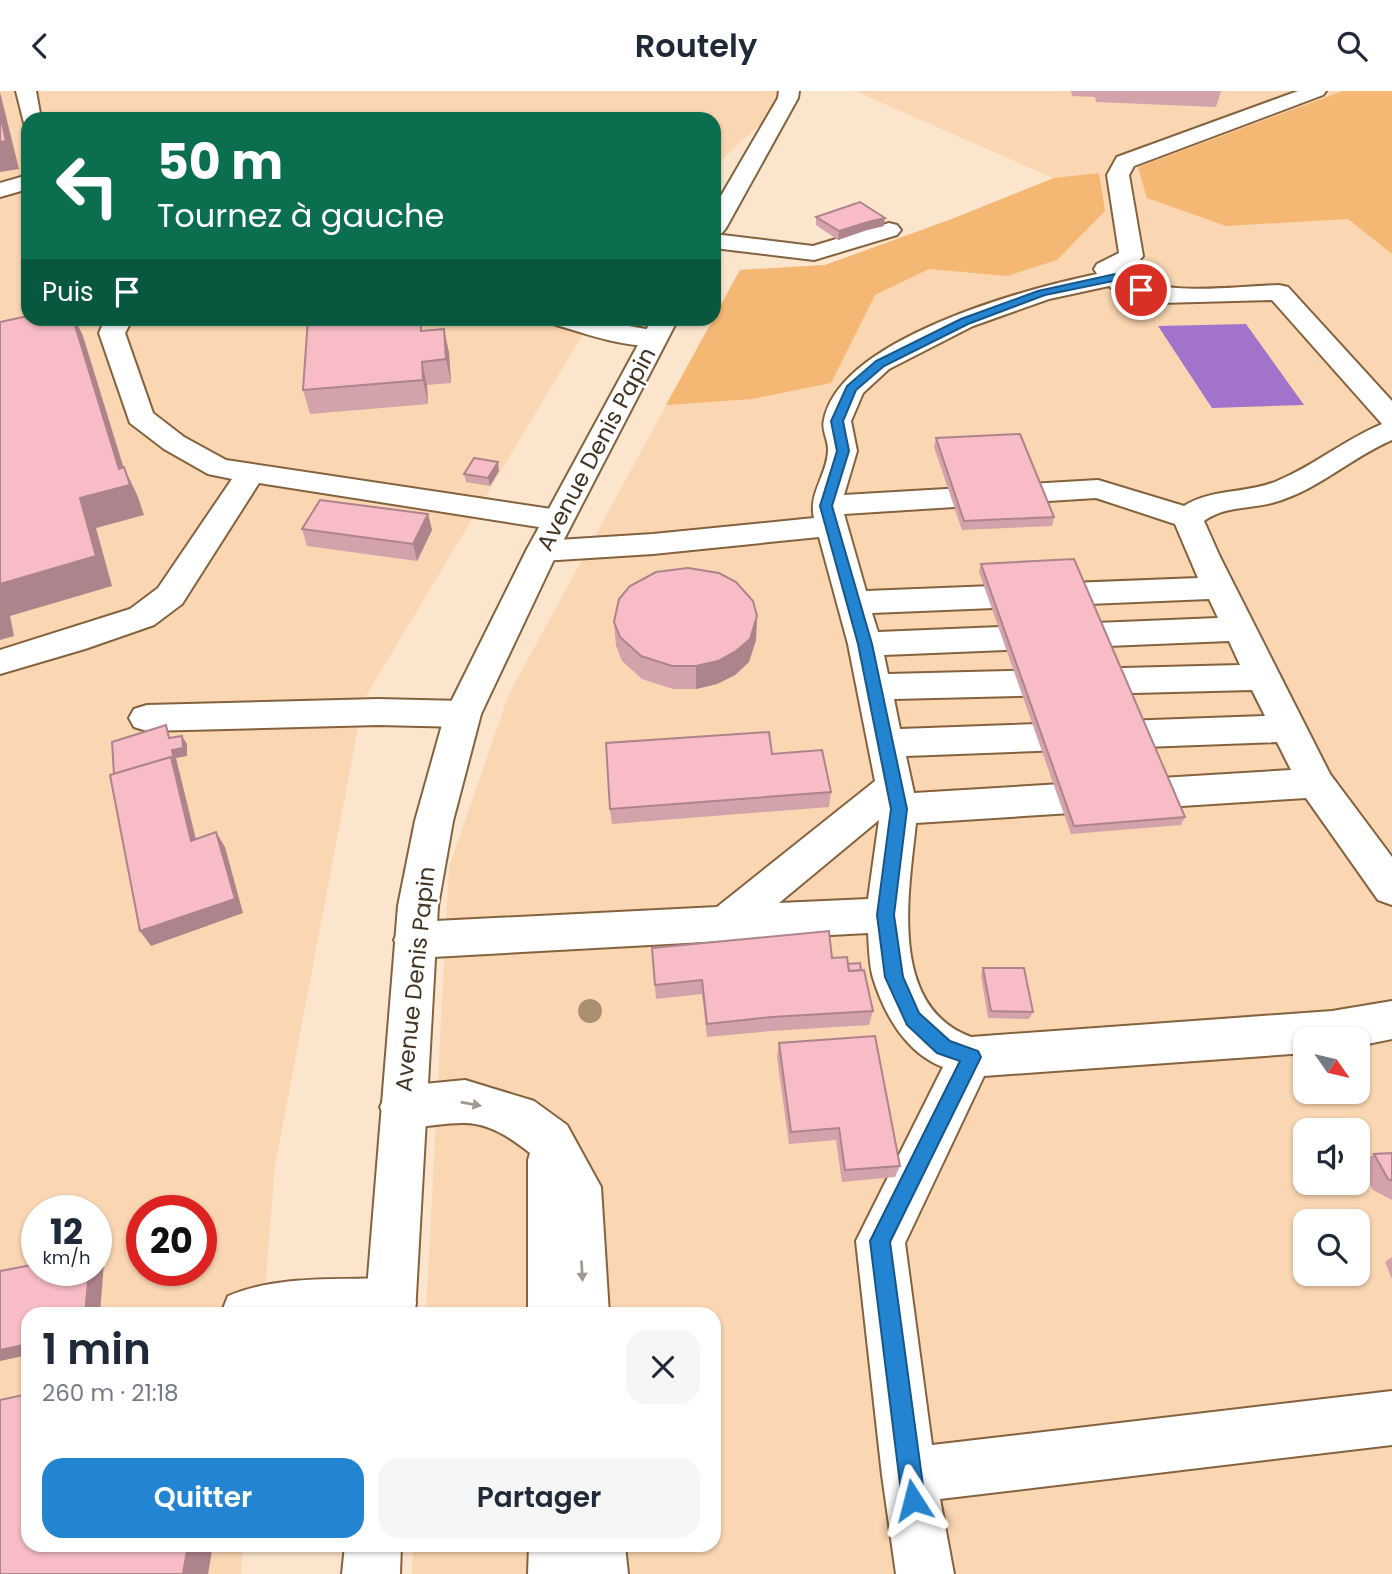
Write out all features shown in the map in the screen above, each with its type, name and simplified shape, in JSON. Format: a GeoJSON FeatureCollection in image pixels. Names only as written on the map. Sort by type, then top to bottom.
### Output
{"type":"FeatureCollection","features":[{"type":"Feature","properties":{"kind":"main road"},"geometry":{"type":"LineString","coordinates":[[26,91],[30,112]]}},
{"type":"Feature","properties":{"kind":"main road"},"geometry":{"type":"LineString","coordinates":[[721,216],[788,98],[789,91]]}},
{"type":"Feature","properties":{"kind":"main road"},"geometry":{"type":"LineString","coordinates":[[1316,91],[1125,162],[1118,175],[1131,256],[1107,269],[1123,285],[1160,296],[1279,292],[1392,418]]}},
{"type":"Feature","properties":{"kind":"main road"},"geometry":{"type":"LineString","coordinates":[[0,190],[21,184]]}},
{"type":"Feature","properties":{"kind":"main road"},"geometry":{"type":"LineString","coordinates":[[721,242],[814,253],[889,230]]}},
{"type":"Feature","properties":{"kind":"main road"},"geometry":{"type":"LineString","coordinates":[[1115,277],[1042,293],[977,316],[880,363],[851,389],[837,421],[843,451],[828,516],[865,644],[897,797],[886,915],[894,977],[913,1019],[944,1047],[971,1057],[1332,1031],[1392,1020]]}},
{"type":"Feature","properties":{"kind":"main road"},"geometry":{"type":"LineString","coordinates":[[116,326],[112,333],[140,417],[174,443],[218,468],[550,535],[653,544],[828,516],[1097,489],[1188,518],[1316,783],[1392,888]]}},
{"type":"Feature","properties":{"kind":"main road"},"geometry":{"type":"LineString","coordinates":[[587,326],[609,332],[660,328]]}},
{"type":"Feature","properties":{"kind":"main road","name":"Avenue Denis Papin"},"geometry":{"type":"LineString","coordinates":[[391,1307],[415,940],[434,821],[463,714],[550,535],[660,328]]}},
{"type":"Feature","properties":{"kind":"main road"},"geometry":{"type":"LineString","coordinates":[[1188,518],[1203,505],[1273,493],[1313,475],[1392,430]]}},
{"type":"Feature","properties":{"kind":"main road"},"geometry":{"type":"LineString","coordinates":[[0,662],[142,617],[170,596],[251,473]]}},
{"type":"Feature","properties":{"kind":"main road"},"geometry":{"type":"LineString","coordinates":[[853,603],[1220,588]]}},
{"type":"Feature","properties":{"kind":"main road"},"geometry":{"type":"LineString","coordinates":[[865,644],[1240,629]]}},
{"type":"Feature","properties":{"kind":"main road"},"geometry":{"type":"LineString","coordinates":[[874,687],[1263,677]]}},
{"type":"Feature","properties":{"kind":"main road"},"geometry":{"type":"LineString","coordinates":[[147,718],[378,712],[463,714]]}},
{"type":"Feature","properties":{"kind":"main road"},"geometry":{"type":"LineString","coordinates":[[886,743],[1289,729]]}},
{"type":"Feature","properties":{"kind":"main road"},"geometry":{"type":"LineString","coordinates":[[724,925],[897,797],[1316,783]]}},
{"type":"Feature","properties":{"kind":"main road"},"geometry":{"type":"LineString","coordinates":[[415,940],[886,915]]}},
{"type":"Feature","properties":{"kind":"main road"},"geometry":{"type":"LineString","coordinates":[[925,1574],[909,1475],[880,1241],[971,1057]]}},
{"type":"Feature","properties":{"kind":"main road"},"geometry":{"type":"LineString","coordinates":[[403,1107],[465,1101],[518,1116],[551,1141],[577,1187],[584,1307]]}},
{"type":"Feature","properties":{"kind":"main road"},"geometry":{"type":"LineString","coordinates":[[551,1141],[553,1307]]}},
{"type":"Feature","properties":{"kind":"main road"},"geometry":{"type":"LineString","coordinates":[[909,1475],[1392,1418]]}},
{"type":"Feature","properties":{"kind":"main road"},"geometry":{"type":"LineString","coordinates":[[371,1574],[373,1552]]}},
{"type":"Feature","properties":{"kind":"main road"},"geometry":{"type":"LineString","coordinates":[[556,1552],[557,1574]]}},
{"type":"Feature","properties":{"kind":"main road"},"geometry":{"type":"LineString","coordinates":[[597,1552],[599,1574]]}},
{"type":"Feature","properties":{"kind":"shaded area"},"geometry":{"type":"Polygon","coordinates":[[[0,91],[796,91],[721,161],[721,112],[21,112],[21,326],[588,326],[363,701],[275,1166],[264,1307],[21,1307],[21,1552],[243,1552],[241,1574],[0,1574],[0,91]]]}},
{"type":"Feature","properties":{"kind":"shaded area"},"geometry":{"type":"Polygon","coordinates":[[[855,91],[1392,91],[1392,1574],[412,1574],[413,1552],[721,1552],[721,1307],[426,1307],[449,867],[509,694],[709,326],[721,326],[721,305],[740,270],[825,265],[952,219],[1053,178],[855,91]]]}},
{"type":"Feature","properties":{"kind":"shaded area"},"geometry":{"type":"Polygon","coordinates":[[[1343,91],[1392,91],[1392,254],[1348,219],[1226,226],[1147,198],[1138,167],[1343,91]]]}},
{"type":"Feature","properties":{"kind":"shaded area"},"geometry":{"type":"Polygon","coordinates":[[[1099,173],[1105,211],[1057,260],[1007,276],[929,269],[875,295],[831,383],[752,399],[666,405],[709,326],[721,326],[721,305],[740,270],[825,265],[952,219],[1054,178],[1099,173]]]}},
{"type":"Feature","properties":{"kind":"shaded area"},"geometry":{"type":"Polygon","coordinates":[[[1246,324],[1304,405],[1212,408],[1158,326],[1246,324]]]}},
{"type":"Feature","properties":{"kind":"building"},"geometry":{"type":"Polygon","coordinates":[[[0,114],[6,141],[0,142],[0,114]]]}},
{"type":"Feature","properties":{"kind":"building"},"geometry":{"type":"Polygon","coordinates":[[[860,202],[885,218],[839,231],[816,217],[860,202]]]}},
{"type":"Feature","properties":{"kind":"building"},"geometry":{"type":"Polygon","coordinates":[[[21,318],[21,326],[75,326],[119,469],[124,467],[130,485],[80,498],[96,556],[0,584],[0,322],[21,318]]]}},
{"type":"Feature","properties":{"kind":"building"},"geometry":{"type":"Polygon","coordinates":[[[308,326],[421,326],[421,331],[444,329],[446,359],[422,362],[423,380],[303,390],[308,326]]]}},
{"type":"Feature","properties":{"kind":"building"},"geometry":{"type":"Polygon","coordinates":[[[1020,434],[1054,517],[964,521],[936,438],[1020,434]]]}},
{"type":"Feature","properties":{"kind":"building"},"geometry":{"type":"Polygon","coordinates":[[[474,458],[498,462],[488,478],[464,474],[474,458]]]}},
{"type":"Feature","properties":{"kind":"building"},"geometry":{"type":"Polygon","coordinates":[[[320,500],[428,514],[413,544],[302,529],[320,500]]]}},
{"type":"Feature","properties":{"kind":"building"},"geometry":{"type":"Polygon","coordinates":[[[1074,559],[1185,817],[1074,826],[981,564],[1074,559]]]}},
{"type":"Feature","properties":{"kind":"building"},"geometry":{"type":"Polygon","coordinates":[[[688,568],[719,573],[736,582],[753,601],[757,616],[750,639],[718,661],[696,666],[672,666],[641,656],[620,637],[614,622],[619,599],[630,586],[656,572],[688,568]]]}},
{"type":"Feature","properties":{"kind":"building"},"geometry":{"type":"Polygon","coordinates":[[[166,725],[169,738],[182,736],[183,748],[172,750],[175,765],[171,757],[114,774],[112,742],[166,725]]]}},
{"type":"Feature","properties":{"kind":"building"},"geometry":{"type":"Polygon","coordinates":[[[769,732],[772,754],[822,750],[831,792],[610,809],[606,743],[769,732]]]}},
{"type":"Feature","properties":{"kind":"building"},"geometry":{"type":"Polygon","coordinates":[[[171,757],[191,841],[216,832],[235,899],[140,931],[110,775],[171,757]]]}},
{"type":"Feature","properties":{"kind":"building"},"geometry":{"type":"Polygon","coordinates":[[[829,931],[832,958],[847,957],[849,971],[864,970],[873,1011],[707,1024],[702,980],[655,985],[652,948],[829,931]]]}},
{"type":"Feature","properties":{"kind":"building"},"geometry":{"type":"Polygon","coordinates":[[[860,963],[861,970],[849,971],[848,964],[860,963]]]}},
{"type":"Feature","properties":{"kind":"building"},"geometry":{"type":"Polygon","coordinates":[[[983,968],[1024,968],[1033,1012],[991,1011],[983,968]]]}},
{"type":"Feature","properties":{"kind":"building"},"geometry":{"type":"Polygon","coordinates":[[[875,1036],[900,1166],[845,1170],[839,1128],[791,1132],[779,1043],[875,1036]]]}},
{"type":"Feature","properties":{"kind":"building"},"geometry":{"type":"Polygon","coordinates":[[[1392,1153],[1392,1181],[1388,1179],[1374,1154],[1392,1153]]]}},
{"type":"Feature","properties":{"kind":"building"},"geometry":{"type":"Polygon","coordinates":[[[21,1267],[21,1286],[88,1286],[86,1307],[21,1307],[21,1346],[0,1350],[0,1271],[21,1267]]]}},
{"type":"Feature","properties":{"kind":"building"},"geometry":{"type":"Polygon","coordinates":[[[21,1396],[21,1552],[187,1552],[183,1574],[0,1574],[0,1400],[21,1396]]]}},
{"type":"Feature","properties":{"kind":"route"},"geometry":{"type":"LineString","coordinates":[[913,1500],[880,1241],[971,1057],[944,1047],[913,1019],[894,977],[886,915],[899,809],[865,644],[826,506],[843,451],[837,421],[851,389],[880,363],[964,321],[1042,293],[1115,277],[1123,285],[1141,290]]}}]}
